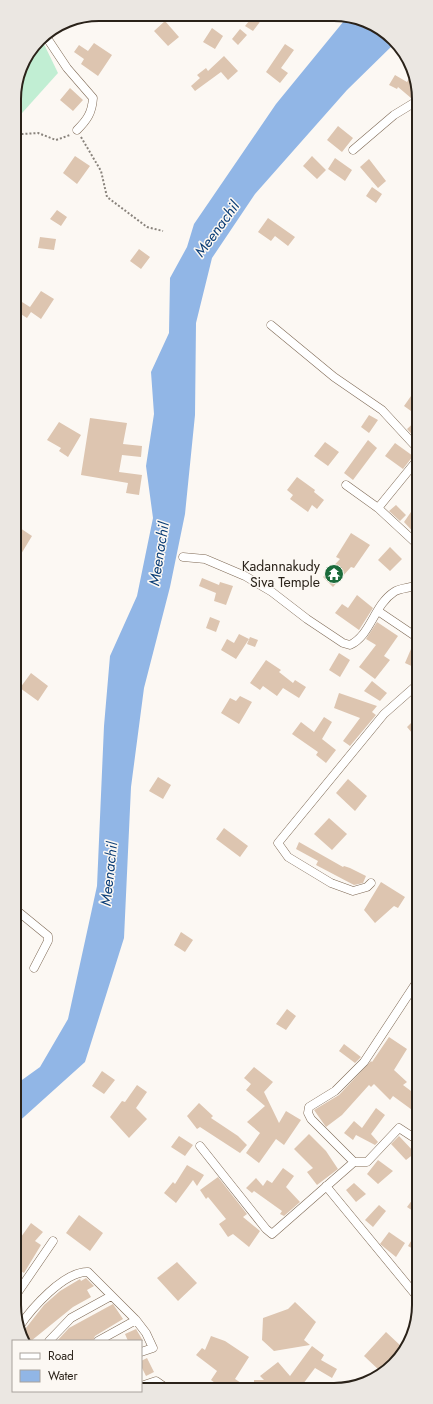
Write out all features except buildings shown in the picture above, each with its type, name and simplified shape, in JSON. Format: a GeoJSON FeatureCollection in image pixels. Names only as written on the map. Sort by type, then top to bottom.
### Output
{"type":"FeatureCollection","features":[{"type":"Feature","properties":{"kind":"street"},"geometry":{"type":"LineString","coordinates":[[48,40],[67,68],[93,98],[92,108],[88,118],[77,130]]}},
{"type":"Feature","properties":{"kind":"street"},"geometry":{"type":"LineString","coordinates":[[353,150],[394,115],[412,104]]}},
{"type":"Feature","properties":{"kind":"street"},"geometry":{"type":"LineString","coordinates":[[271,325],[334,377],[382,410],[412,442]]}},
{"type":"Feature","properties":{"kind":"street"},"geometry":{"type":"LineString","coordinates":[[378,508],[412,466]]}},
{"type":"Feature","properties":{"kind":"street"},"geometry":{"type":"LineString","coordinates":[[346,485],[378,508],[412,539]]}},
{"type":"Feature","properties":{"kind":"street"},"geometry":{"type":"LineString","coordinates":[[184,557],[205,559],[246,576],[272,592],[307,619],[350,645],[358,641],[378,611],[394,591],[412,586]]}},
{"type":"Feature","properties":{"kind":"street"},"geometry":{"type":"LineString","coordinates":[[378,611],[412,634]]}},
{"type":"Feature","properties":{"kind":"street"},"geometry":{"type":"LineString","coordinates":[[371,883],[367,887],[353,891],[331,883],[288,857],[278,843],[384,714],[412,689]]}},
{"type":"Feature","properties":{"kind":"street"},"geometry":{"type":"LineString","coordinates":[[21,914],[48,936],[48,941],[34,968]]}},
{"type":"Feature","properties":{"kind":"street"},"geometry":{"type":"LineString","coordinates":[[354,1162],[310,1119],[308,1113],[309,1107],[335,1091],[364,1062],[412,989]]}},
{"type":"Feature","properties":{"kind":"street"},"geometry":{"type":"LineString","coordinates":[[200,1146],[266,1229],[272,1234],[354,1162],[367,1162],[399,1128],[412,1136]]}},
{"type":"Feature","properties":{"kind":"street"},"geometry":{"type":"LineString","coordinates":[[326,1186],[412,1291]]}},
{"type":"Feature","properties":{"kind":"street"},"geometry":{"type":"LineString","coordinates":[[21,1288],[53,1241]]}},
{"type":"Feature","properties":{"kind":"street"},"geometry":{"type":"LineString","coordinates":[[23,1321],[34,1307],[62,1282],[82,1272],[88,1272],[136,1320],[146,1333],[153,1348],[142,1352]]}},
{"type":"Feature","properties":{"kind":"street"},"geometry":{"type":"LineString","coordinates":[[50,1340],[71,1318],[111,1296]]}},
{"type":"Feature","properties":{"kind":"street"},"geometry":{"type":"LineString","coordinates":[[100,1340],[136,1320]]}},
{"type":"Feature","properties":{"kind":"path"},"geometry":{"type":"LineString","coordinates":[[21,134],[38,133],[56,140],[65,138],[77,130],[101,171],[107,197],[146,227],[163,231]]}},
{"type":"Feature","properties":{"kind":"green space"},"geometry":{"type":"Polygon","coordinates":[[[44,44],[58,73],[21,114],[21,94],[27,69],[31,60],[44,44]]]}},
{"type":"Feature","properties":{"kind":"water","name":"Meenachil"},"geometry":{"type":"Polygon","coordinates":[[[343,22],[364,27],[373,31],[391,47],[347,90],[255,194],[212,258],[196,323],[195,415],[185,514],[170,587],[144,688],[131,787],[124,938],[85,1062],[21,1120],[21,1081],[40,1067],[68,1019],[97,886],[104,726],[110,656],[137,596],[153,518],[146,466],[154,414],[151,372],[169,333],[170,278],[187,247],[194,224],[276,104],[343,22]]]}},
{"type":"Feature","properties":{"kind":"place","name":"Kadannakudy Siva Temple"},"geometry":{"type":"Point","coordinates":[334,574]}}]}
